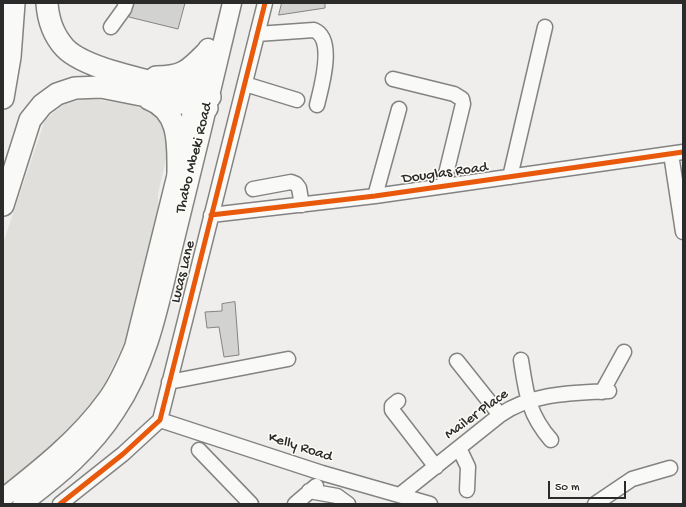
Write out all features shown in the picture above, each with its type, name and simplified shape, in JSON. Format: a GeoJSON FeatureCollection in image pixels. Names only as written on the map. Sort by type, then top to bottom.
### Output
{"type":"FeatureCollection","features":[{"type":"Feature","properties":{"kind":"highway"},"geometry":{"type":"LineString","coordinates":[[3,98],[10,57],[14,3]]}},
{"type":"Feature","properties":{"kind":"highway"},"geometry":{"type":"LineString","coordinates":[[47,3],[52,27],[66,48],[85,62],[131,84],[168,112],[178,138],[178,174]]}},
{"type":"Feature","properties":{"kind":"highway"},"geometry":{"type":"LineString","coordinates":[[3,205],[30,120],[42,105],[57,94],[75,88],[131,84],[180,75],[192,67],[208,51]]}},
{"type":"Feature","properties":{"kind":"highway"},"geometry":{"type":"LineString","coordinates":[[131,84],[202,100]]}},
{"type":"Feature","properties":{"kind":"main road","name":"Thabo Mbeki Road"},"geometry":{"type":"LineString","coordinates":[[22,504],[75,461],[99,436],[117,410],[135,379],[145,354],[159,302],[202,100],[208,51],[220,3]]}},
{"type":"Feature","properties":{"kind":"main road","name":"Thabo Mbeki Road"},"geometry":{"type":"LineString","coordinates":[[3,498],[65,448],[108,398],[134,347],[178,174],[232,3]]}},
{"type":"Feature","properties":{"kind":"street"},"geometry":{"type":"LineString","coordinates":[[110,27],[124,9],[126,3]]}},
{"type":"Feature","properties":{"kind":"street","name":"Lucas Lane"},"geometry":{"type":"LineString","coordinates":[[160,420],[265,3]]}},
{"type":"Feature","properties":{"kind":"street"},"geometry":{"type":"LineString","coordinates":[[510,177],[545,27]]}},
{"type":"Feature","properties":{"kind":"street"},"geometry":{"type":"LineString","coordinates":[[257,34],[314,30],[318,32],[322,38],[326,66],[317,105]]}},
{"type":"Feature","properties":{"kind":"street"},"geometry":{"type":"LineString","coordinates":[[393,79],[454,94],[462,99],[463,104],[443,186]]}},
{"type":"Feature","properties":{"kind":"street"},"geometry":{"type":"LineString","coordinates":[[245,84],[297,100]]}},
{"type":"Feature","properties":{"kind":"street"},"geometry":{"type":"LineString","coordinates":[[374,196],[400,109]]}},
{"type":"Feature","properties":{"kind":"street"},"geometry":{"type":"LineString","coordinates":[[677,153],[683,232]]}},
{"type":"Feature","properties":{"kind":"street","name":"Douglas Road"},"geometry":{"type":"LineString","coordinates":[[211,215],[374,196],[677,153]]}},
{"type":"Feature","properties":{"kind":"street"},"geometry":{"type":"LineString","coordinates":[[253,189],[291,182],[296,184],[299,188],[302,205]]}},
{"type":"Feature","properties":{"kind":"street","name":"Mailer Place"},"geometry":{"type":"LineString","coordinates":[[401,494],[500,415],[528,401],[553,395],[605,392],[624,352]]}},
{"type":"Feature","properties":{"kind":"street"},"geometry":{"type":"LineString","coordinates":[[169,382],[288,359]]}},
{"type":"Feature","properties":{"kind":"street"},"geometry":{"type":"LineString","coordinates":[[521,360],[528,401],[540,428],[551,440]]}},
{"type":"Feature","properties":{"kind":"street"},"geometry":{"type":"LineString","coordinates":[[457,361],[500,415]]}},
{"type":"Feature","properties":{"kind":"street"},"geometry":{"type":"LineString","coordinates":[[398,401],[392,406],[392,410],[436,467]]}},
{"type":"Feature","properties":{"kind":"street"},"geometry":{"type":"LineString","coordinates":[[60,504],[123,454],[160,420]]}},
{"type":"Feature","properties":{"kind":"street","name":"Kelly Road"},"geometry":{"type":"LineString","coordinates":[[160,420],[322,473],[401,494],[430,504]]}},
{"type":"Feature","properties":{"kind":"street"},"geometry":{"type":"LineString","coordinates":[[459,448],[468,467],[466,490]]}},
{"type":"Feature","properties":{"kind":"street"},"geometry":{"type":"LineString","coordinates":[[199,450],[252,504]]}},
{"type":"Feature","properties":{"kind":"street"},"geometry":{"type":"LineString","coordinates":[[595,504],[632,479],[670,468]]}},
{"type":"Feature","properties":{"kind":"street"},"geometry":{"type":"LineString","coordinates":[[295,504],[315,486],[322,473]]}},
{"type":"Feature","properties":{"kind":"street"},"geometry":{"type":"LineString","coordinates":[[309,491],[337,496],[348,504]]}},
{"type":"Feature","properties":{"kind":"shaded area"},"geometry":{"type":"Polygon","coordinates":[[[87,98],[132,105],[163,117],[171,133],[158,194],[158,212],[129,332],[103,387],[76,424],[3,492],[3,243],[45,120],[63,105],[87,98]]]}},
{"type":"Feature","properties":{"kind":"building"},"geometry":{"type":"Polygon","coordinates":[[[134,3],[185,3],[178,29],[129,17],[134,3]]]}},
{"type":"Feature","properties":{"kind":"building"},"geometry":{"type":"Polygon","coordinates":[[[282,3],[325,3],[325,8],[279,15],[282,3]]]}},
{"type":"Feature","properties":{"kind":"building"},"geometry":{"type":"Polygon","coordinates":[[[235,302],[239,355],[224,357],[219,327],[207,328],[205,312],[222,311],[222,304],[235,302]]]}},
{"type":"Feature","properties":{"kind":"cycle path"},"geometry":{"type":"LineString","coordinates":[[60,504],[123,454],[160,420],[265,3]]}},
{"type":"Feature","properties":{"kind":"cycle path"},"geometry":{"type":"LineString","coordinates":[[211,215],[375,196],[683,152]]}}]}
